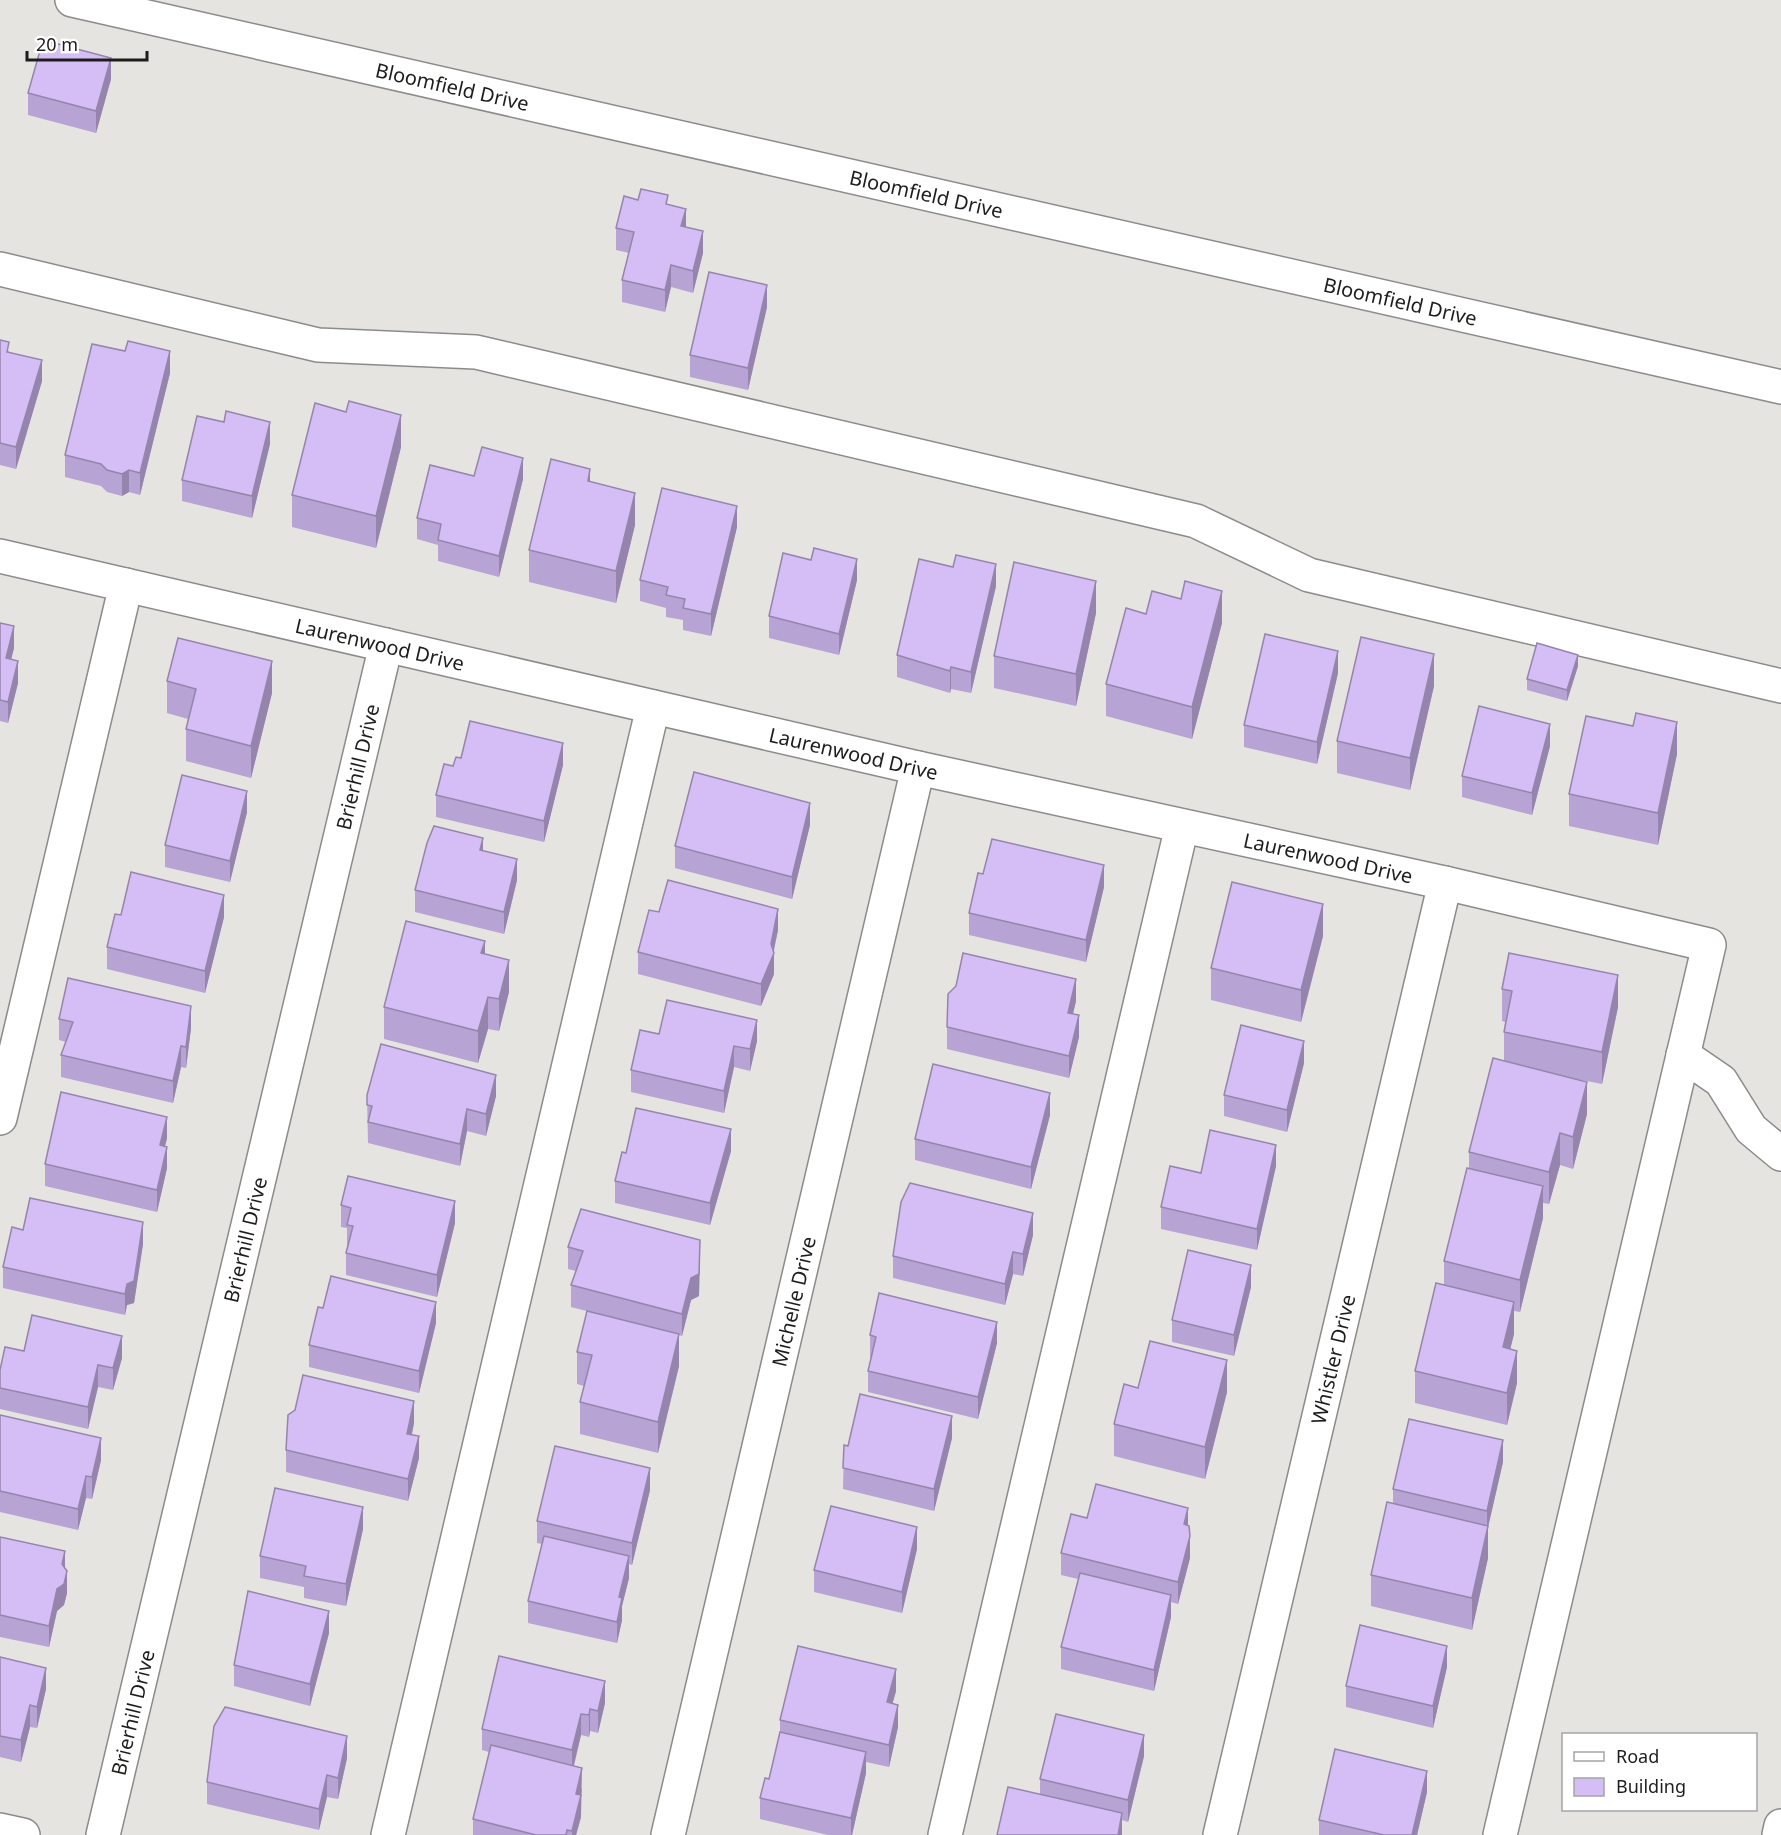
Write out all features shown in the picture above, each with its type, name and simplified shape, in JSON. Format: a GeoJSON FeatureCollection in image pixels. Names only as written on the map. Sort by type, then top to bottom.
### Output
{"type":"FeatureCollection","features":[{"type":"Feature","properties":{"kind":"street","name":"Bloomfield Drive"},"geometry":{"type":"LineString","coordinates":[[72,0],[1781,387]]}},
{"type":"Feature","properties":{"kind":"street"},"geometry":{"type":"LineString","coordinates":[[0,269],[318,345],[477,352],[523,362],[1196,521],[1309,575],[1781,686]]}},
{"type":"Feature","properties":{"kind":"street","name":"Laurenwood Drive"},"geometry":{"type":"LineString","coordinates":[[0,556],[918,768],[1445,883],[1709,945],[1683,1055]]}},
{"type":"Feature","properties":{"kind":"street"},"geometry":{"type":"LineString","coordinates":[[0,1118],[126,585]]}},
{"type":"Feature","properties":{"kind":"street","name":"Brierhill Drive"},"geometry":{"type":"LineString","coordinates":[[103,1835],[386,645]]}},
{"type":"Feature","properties":{"kind":"street"},"geometry":{"type":"LineString","coordinates":[[388,1835],[653,707]]}},
{"type":"Feature","properties":{"kind":"street","name":"Michelle Drive"},"geometry":{"type":"LineString","coordinates":[[668,1835],[918,768]]}},
{"type":"Feature","properties":{"kind":"street"},"geometry":{"type":"LineString","coordinates":[[945,1835],[1182,826]]}},
{"type":"Feature","properties":{"kind":"street","name":"Whistler Drive"},"geometry":{"type":"LineString","coordinates":[[1220,1835],[1445,883]]}},
{"type":"Feature","properties":{"kind":"street"},"geometry":{"type":"LineString","coordinates":[[1500,1835],[1683,1055],[1721,1081],[1751,1129],[1781,1154]]}},
{"type":"Feature","properties":{"kind":"street"},"geometry":{"type":"LineString","coordinates":[[1779,1835],[1781,1826]]}},
{"type":"Feature","properties":{"kind":"street"},"geometry":{"type":"LineString","coordinates":[[0,1830],[23,1835]]}},
{"type":"Feature","properties":{"kind":"building"},"geometry":{"type":"Polygon","coordinates":[[[43,40],[111,58],[96,111],[28,93],[43,40]]]}},
{"type":"Feature","properties":{"kind":"building"},"geometry":{"type":"Polygon","coordinates":[[[641,189],[668,195],[666,204],[686,209],[681,226],[703,231],[693,271],[671,265],[665,290],[622,280],[634,232],[616,228],[624,196],[638,200],[641,189]]]}},
{"type":"Feature","properties":{"kind":"building"},"geometry":{"type":"Polygon","coordinates":[[[709,272],[767,285],[748,368],[690,355],[709,272]]]}},
{"type":"Feature","properties":{"kind":"building"},"geometry":{"type":"Polygon","coordinates":[[[0,340],[9,342],[7,352],[42,360],[16,447],[0,443],[0,340]]]}},
{"type":"Feature","properties":{"kind":"building"},"geometry":{"type":"Polygon","coordinates":[[[128,341],[170,351],[140,473],[129,470],[122,474],[107,470],[101,464],[65,455],[92,344],[125,351],[128,341]]]}},
{"type":"Feature","properties":{"kind":"building"},"geometry":{"type":"Polygon","coordinates":[[[349,401],[401,415],[376,516],[292,495],[315,403],[346,412],[349,401]]]}},
{"type":"Feature","properties":{"kind":"building"},"geometry":{"type":"Polygon","coordinates":[[[226,411],[270,422],[252,496],[182,480],[197,416],[224,422],[226,411]]]}},
{"type":"Feature","properties":{"kind":"building"},"geometry":{"type":"Polygon","coordinates":[[[482,447],[523,458],[499,556],[438,540],[441,524],[417,518],[430,465],[474,476],[482,447]]]}},
{"type":"Feature","properties":{"kind":"building"},"geometry":{"type":"Polygon","coordinates":[[[551,459],[590,469],[588,481],[635,493],[616,571],[529,550],[551,459]]]}},
{"type":"Feature","properties":{"kind":"building"},"geometry":{"type":"Polygon","coordinates":[[[662,488],[737,506],[711,614],[683,608],[685,599],[666,595],[668,587],[640,580],[662,488]]]}},
{"type":"Feature","properties":{"kind":"building"},"geometry":{"type":"Polygon","coordinates":[[[814,548],[857,559],[839,634],[769,616],[783,553],[811,560],[814,548]]]}},
{"type":"Feature","properties":{"kind":"building"},"geometry":{"type":"Polygon","coordinates":[[[956,555],[996,564],[971,672],[951,667],[950,671],[897,655],[919,559],[953,567],[956,555]]]}},
{"type":"Feature","properties":{"kind":"building"},"geometry":{"type":"Polygon","coordinates":[[[1014,562],[1096,581],[1076,674],[994,656],[1014,562]]]}},
{"type":"Feature","properties":{"kind":"building"},"geometry":{"type":"Polygon","coordinates":[[[1185,581],[1222,591],[1192,707],[1106,684],[1126,608],[1146,614],[1152,591],[1181,599],[1185,581]]]}},
{"type":"Feature","properties":{"kind":"building"},"geometry":{"type":"Polygon","coordinates":[[[0,623],[14,626],[6,658],[18,661],[8,702],[0,700],[0,623]]]}},
{"type":"Feature","properties":{"kind":"building"},"geometry":{"type":"Polygon","coordinates":[[[1265,634],[1338,651],[1317,742],[1244,725],[1265,634]]]}},
{"type":"Feature","properties":{"kind":"building"},"geometry":{"type":"Polygon","coordinates":[[[1361,637],[1434,654],[1410,758],[1337,741],[1361,637]]]}},
{"type":"Feature","properties":{"kind":"building"},"geometry":{"type":"Polygon","coordinates":[[[178,638],[272,661],[251,746],[186,729],[196,689],[167,681],[178,638]]]}},
{"type":"Feature","properties":{"kind":"building"},"geometry":{"type":"Polygon","coordinates":[[[1537,643],[1578,655],[1567,690],[1527,679],[1537,643]]]}},
{"type":"Feature","properties":{"kind":"building"},"geometry":{"type":"Polygon","coordinates":[[[1479,706],[1550,724],[1532,793],[1462,776],[1479,706]]]}},
{"type":"Feature","properties":{"kind":"building"},"geometry":{"type":"Polygon","coordinates":[[[1636,713],[1677,722],[1658,813],[1569,794],[1586,716],[1633,726],[1636,713]]]}},
{"type":"Feature","properties":{"kind":"building"},"geometry":{"type":"Polygon","coordinates":[[[470,721],[563,743],[544,821],[436,795],[444,764],[453,766],[456,757],[461,758],[470,721]]]}},
{"type":"Feature","properties":{"kind":"building"},"geometry":{"type":"Polygon","coordinates":[[[694,772],[810,803],[792,877],[675,846],[694,772]]]}},
{"type":"Feature","properties":{"kind":"building"},"geometry":{"type":"Polygon","coordinates":[[[182,775],[247,791],[230,861],[165,845],[182,775]]]}},
{"type":"Feature","properties":{"kind":"building"},"geometry":{"type":"Polygon","coordinates":[[[434,826],[483,838],[480,850],[517,859],[504,912],[415,890],[427,843],[434,826]]]}},
{"type":"Feature","properties":{"kind":"building"},"geometry":{"type":"Polygon","coordinates":[[[992,839],[1104,865],[1086,940],[969,913],[978,873],[983,874],[992,839]]]}},
{"type":"Feature","properties":{"kind":"building"},"geometry":{"type":"Polygon","coordinates":[[[131,872],[224,895],[205,971],[107,947],[115,914],[121,915],[131,872]]]}},
{"type":"Feature","properties":{"kind":"building"},"geometry":{"type":"Polygon","coordinates":[[[668,880],[778,909],[771,944],[774,953],[761,984],[638,952],[649,910],[659,912],[668,880]]]}},
{"type":"Feature","properties":{"kind":"building"},"geometry":{"type":"Polygon","coordinates":[[[1232,882],[1323,904],[1301,990],[1211,968],[1232,882]]]}},
{"type":"Feature","properties":{"kind":"building"},"geometry":{"type":"Polygon","coordinates":[[[406,921],[485,941],[481,953],[509,960],[499,999],[488,997],[478,1031],[384,1007],[406,921]]]}},
{"type":"Feature","properties":{"kind":"building"},"geometry":{"type":"Polygon","coordinates":[[[963,953],[1076,979],[1068,1013],[1079,1015],[1069,1056],[947,1027],[948,994],[956,986],[963,953]]]}},
{"type":"Feature","properties":{"kind":"building"},"geometry":{"type":"Polygon","coordinates":[[[1509,953],[1618,975],[1602,1052],[1504,1032],[1512,991],[1502,989],[1509,953]]]}},
{"type":"Feature","properties":{"kind":"building"},"geometry":{"type":"Polygon","coordinates":[[[68,978],[191,1006],[186,1047],[181,1046],[173,1081],[61,1055],[73,1022],[59,1019],[68,978]]]}},
{"type":"Feature","properties":{"kind":"building"},"geometry":{"type":"Polygon","coordinates":[[[667,1000],[757,1020],[750,1049],[734,1046],[724,1091],[631,1070],[640,1030],[659,1034],[667,1000]]]}},
{"type":"Feature","properties":{"kind":"building"},"geometry":{"type":"Polygon","coordinates":[[[1241,1025],[1304,1041],[1287,1110],[1224,1095],[1241,1025]]]}},
{"type":"Feature","properties":{"kind":"building"},"geometry":{"type":"Polygon","coordinates":[[[381,1044],[496,1075],[486,1114],[467,1109],[460,1144],[368,1122],[372,1106],[367,1105],[367,1095],[381,1044]]]}},
{"type":"Feature","properties":{"kind":"building"},"geometry":{"type":"Polygon","coordinates":[[[1493,1058],[1587,1082],[1573,1137],[1560,1133],[1549,1172],[1469,1152],[1493,1058]]]}},
{"type":"Feature","properties":{"kind":"building"},"geometry":{"type":"Polygon","coordinates":[[[933,1064],[1050,1093],[1031,1167],[915,1139],[933,1064]]]}},
{"type":"Feature","properties":{"kind":"building"},"geometry":{"type":"Polygon","coordinates":[[[61,1092],[167,1117],[160,1145],[167,1147],[157,1190],[45,1164],[61,1092]]]}},
{"type":"Feature","properties":{"kind":"building"},"geometry":{"type":"Polygon","coordinates":[[[636,1108],[731,1129],[710,1203],[615,1181],[622,1152],[626,1153],[636,1108]]]}},
{"type":"Feature","properties":{"kind":"building"},"geometry":{"type":"Polygon","coordinates":[[[1210,1130],[1276,1145],[1257,1229],[1161,1207],[1170,1166],[1201,1173],[1210,1130]]]}},
{"type":"Feature","properties":{"kind":"building"},"geometry":{"type":"Polygon","coordinates":[[[1467,1168],[1543,1186],[1520,1280],[1444,1261],[1467,1168]]]}},
{"type":"Feature","properties":{"kind":"building"},"geometry":{"type":"Polygon","coordinates":[[[348,1176],[455,1201],[437,1275],[346,1253],[353,1226],[347,1225],[351,1208],[341,1205],[348,1176]]]}},
{"type":"Feature","properties":{"kind":"building"},"geometry":{"type":"Polygon","coordinates":[[[910,1183],[1033,1213],[1023,1254],[1013,1252],[1005,1284],[893,1256],[901,1202],[910,1183]]]}},
{"type":"Feature","properties":{"kind":"building"},"geometry":{"type":"Polygon","coordinates":[[[30,1198],[143,1222],[134,1281],[127,1284],[125,1294],[3,1267],[12,1227],[23,1230],[30,1198]]]}},
{"type":"Feature","properties":{"kind":"building"},"geometry":{"type":"Polygon","coordinates":[[[581,1209],[700,1240],[699,1274],[691,1278],[682,1314],[571,1285],[583,1251],[568,1247],[581,1209]]]}},
{"type":"Feature","properties":{"kind":"building"},"geometry":{"type":"Polygon","coordinates":[[[1188,1250],[1251,1265],[1234,1335],[1172,1320],[1188,1250]]]}},
{"type":"Feature","properties":{"kind":"building"},"geometry":{"type":"Polygon","coordinates":[[[331,1276],[436,1302],[419,1371],[309,1345],[318,1307],[323,1308],[331,1276]]]}},
{"type":"Feature","properties":{"kind":"building"},"geometry":{"type":"Polygon","coordinates":[[[1436,1283],[1514,1302],[1503,1347],[1517,1351],[1507,1393],[1415,1371],[1436,1283]]]}},
{"type":"Feature","properties":{"kind":"building"},"geometry":{"type":"Polygon","coordinates":[[[879,1293],[997,1322],[978,1397],[868,1371],[876,1337],[870,1335],[879,1293]]]}},
{"type":"Feature","properties":{"kind":"building"},"geometry":{"type":"Polygon","coordinates":[[[587,1311],[679,1334],[658,1422],[580,1402],[592,1355],[577,1352],[587,1311]]]}},
{"type":"Feature","properties":{"kind":"building"},"geometry":{"type":"Polygon","coordinates":[[[32,1315],[122,1336],[113,1368],[98,1365],[88,1407],[0,1388],[0,1370],[5,1347],[24,1351],[32,1315]]]}},
{"type":"Feature","properties":{"kind":"building"},"geometry":{"type":"Polygon","coordinates":[[[1150,1341],[1227,1360],[1205,1447],[1114,1424],[1124,1384],[1138,1388],[1150,1341]]]}},
{"type":"Feature","properties":{"kind":"building"},"geometry":{"type":"Polygon","coordinates":[[[303,1375],[414,1401],[407,1434],[419,1436],[408,1479],[286,1450],[288,1415],[295,1410],[303,1375]]]}},
{"type":"Feature","properties":{"kind":"building"},"geometry":{"type":"Polygon","coordinates":[[[860,1394],[952,1416],[934,1489],[843,1468],[844,1445],[848,1446],[860,1394]]]}},
{"type":"Feature","properties":{"kind":"building"},"geometry":{"type":"Polygon","coordinates":[[[0,1415],[101,1438],[92,1477],[86,1476],[78,1509],[0,1491],[0,1415]]]}},
{"type":"Feature","properties":{"kind":"building"},"geometry":{"type":"Polygon","coordinates":[[[1409,1419],[1503,1440],[1487,1511],[1393,1489],[1409,1419]]]}},
{"type":"Feature","properties":{"kind":"building"},"geometry":{"type":"Polygon","coordinates":[[[555,1446],[650,1468],[632,1543],[537,1521],[555,1446]]]}},
{"type":"Feature","properties":{"kind":"building"},"geometry":{"type":"Polygon","coordinates":[[[1096,1484],[1188,1508],[1184,1524],[1189,1526],[1190,1536],[1178,1582],[1061,1553],[1071,1514],[1087,1518],[1096,1484]]]}},
{"type":"Feature","properties":{"kind":"building"},"geometry":{"type":"Polygon","coordinates":[[[275,1488],[363,1507],[346,1584],[304,1576],[306,1566],[260,1556],[275,1488]]]}},
{"type":"Feature","properties":{"kind":"building"},"geometry":{"type":"Polygon","coordinates":[[[1387,1502],[1488,1526],[1472,1598],[1371,1575],[1387,1502]]]}},
{"type":"Feature","properties":{"kind":"building"},"geometry":{"type":"Polygon","coordinates":[[[831,1506],[917,1527],[902,1592],[814,1570],[831,1506]]]}},
{"type":"Feature","properties":{"kind":"building"},"geometry":{"type":"Polygon","coordinates":[[[544,1536],[629,1556],[619,1597],[622,1598],[617,1622],[528,1601],[544,1536]]]}},
{"type":"Feature","properties":{"kind":"building"},"geometry":{"type":"Polygon","coordinates":[[[0,1537],[65,1551],[62,1564],[67,1571],[64,1584],[57,1589],[49,1626],[0,1615],[0,1537]]]}},
{"type":"Feature","properties":{"kind":"building"},"geometry":{"type":"Polygon","coordinates":[[[1080,1573],[1171,1595],[1154,1670],[1061,1647],[1080,1573]]]}},
{"type":"Feature","properties":{"kind":"building"},"geometry":{"type":"Polygon","coordinates":[[[248,1591],[329,1611],[310,1684],[234,1665],[248,1591]]]}},
{"type":"Feature","properties":{"kind":"building"},"geometry":{"type":"Polygon","coordinates":[[[1360,1625],[1447,1646],[1433,1706],[1346,1686],[1360,1625]]]}},
{"type":"Feature","properties":{"kind":"building"},"geometry":{"type":"Polygon","coordinates":[[[798,1646],[896,1669],[887,1702],[898,1705],[889,1745],[780,1720],[798,1646]]]}},
{"type":"Feature","properties":{"kind":"building"},"geometry":{"type":"Polygon","coordinates":[[[499,1656],[605,1681],[598,1711],[590,1709],[589,1715],[581,1714],[572,1750],[482,1729],[499,1656]]]}},
{"type":"Feature","properties":{"kind":"building"},"geometry":{"type":"Polygon","coordinates":[[[0,1657],[46,1668],[37,1707],[30,1705],[21,1740],[0,1736],[0,1657]]]}},
{"type":"Feature","properties":{"kind":"building"},"geometry":{"type":"Polygon","coordinates":[[[225,1707],[347,1736],[338,1778],[327,1775],[319,1809],[207,1782],[214,1726],[225,1707]]]}},
{"type":"Feature","properties":{"kind":"building"},"geometry":{"type":"Polygon","coordinates":[[[1056,1714],[1144,1735],[1128,1800],[1040,1779],[1056,1714]]]}},
{"type":"Feature","properties":{"kind":"building"},"geometry":{"type":"Polygon","coordinates":[[[780,1732],[866,1752],[851,1818],[760,1798],[765,1778],[769,1779],[780,1732]]]}},
{"type":"Feature","properties":{"kind":"building"},"geometry":{"type":"Polygon","coordinates":[[[491,1745],[582,1768],[576,1794],[581,1795],[572,1831],[567,1830],[566,1835],[536,1835],[473,1819],[491,1745]]]}},
{"type":"Feature","properties":{"kind":"building"},"geometry":{"type":"Polygon","coordinates":[[[1335,1749],[1427,1771],[1412,1835],[1384,1835],[1319,1820],[1335,1749]]]}},
{"type":"Feature","properties":{"kind":"building"},"geometry":{"type":"Polygon","coordinates":[[[1008,1787],[1122,1813],[1118,1835],[997,1835],[1008,1787]]]}}]}
